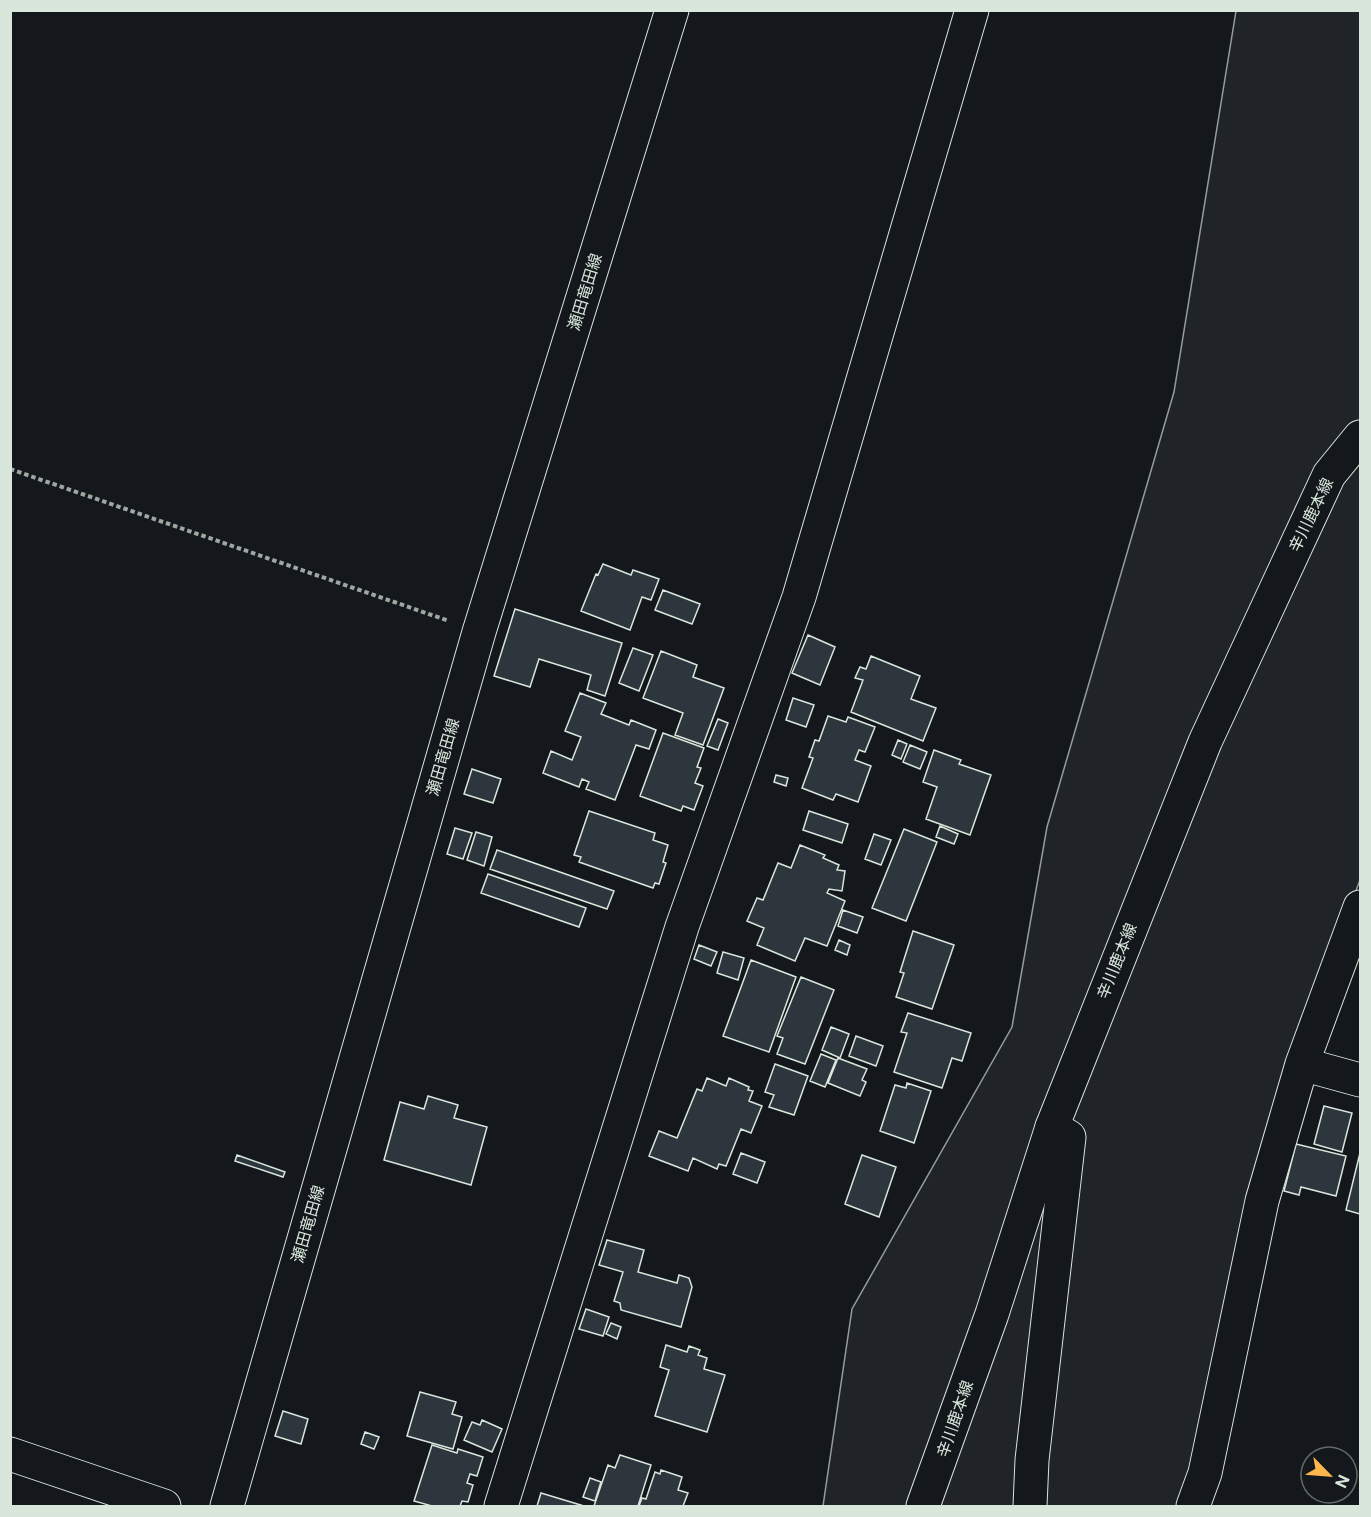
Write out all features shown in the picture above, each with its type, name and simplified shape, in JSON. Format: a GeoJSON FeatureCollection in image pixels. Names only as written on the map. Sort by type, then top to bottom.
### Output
{"type":"FeatureCollection","features":[{"type":"Feature","properties":{"kind":"street","name":"瀬田竜田線"},"geometry":{"type":"LineString","coordinates":[[226,1506],[480,632],[672,10]]}},
{"type":"Feature","properties":{"kind":"street"},"geometry":{"type":"LineString","coordinates":[[501,1506],[682,927],[799,597],[972,10]]}},
{"type":"Feature","properties":{"kind":"street","name":"辛川鹿本線"},"geometry":{"type":"LineString","coordinates":[[923,1506],[992,1314],[1053,1127],[1205,742],[1329,475],[1360,437]]}},
{"type":"Feature","properties":{"kind":"street"},"geometry":{"type":"LineString","coordinates":[[1193,1506],[1205,1473],[1262,1201],[1302,1064],[1360,908]]}},
{"type":"Feature","properties":{"kind":"street"},"geometry":{"type":"LineString","coordinates":[[1302,1064],[1360,1080]]}},
{"type":"Feature","properties":{"kind":"street"},"geometry":{"type":"LineString","coordinates":[[1030,1506],[1032,1460],[1069,1137],[1053,1127]]}},
{"type":"Feature","properties":{"kind":"street"},"geometry":{"type":"LineString","coordinates":[[10,1454],[164,1506]]}},
{"type":"Feature","properties":{"kind":"path"},"geometry":{"type":"LineString","coordinates":[[10,469],[480,632]]}},
{"type":"Feature","properties":{"kind":"shaded area"},"geometry":{"type":"Polygon","coordinates":[[[1236,11],[1360,11],[1360,880],[1347,914],[1183,1506],[823,1506],[852,1309],[1012,1027],[1047,827],[1174,392],[1236,11]]]}},
{"type":"Feature","properties":{"kind":"building"},"geometry":{"type":"Polygon","coordinates":[[[603,564],[631,575],[633,570],[659,579],[651,600],[642,597],[630,630],[581,611],[596,574],[598,575],[603,564]]]}},
{"type":"Feature","properties":{"kind":"building"},"geometry":{"type":"Polygon","coordinates":[[[663,590],[700,604],[692,624],[655,610],[663,590]]]}},
{"type":"Feature","properties":{"kind":"building"},"geometry":{"type":"Polygon","coordinates":[[[515,609],[622,643],[605,696],[587,690],[591,675],[539,659],[530,687],[494,676],[515,609]]]}},
{"type":"Feature","properties":{"kind":"building"},"geometry":{"type":"Polygon","coordinates":[[[808,635],[835,647],[820,685],[792,673],[808,635]]]}},
{"type":"Feature","properties":{"kind":"building"},"geometry":{"type":"Polygon","coordinates":[[[633,648],[653,655],[639,691],[619,683],[633,648]]]}},
{"type":"Feature","properties":{"kind":"building"},"geometry":{"type":"Polygon","coordinates":[[[661,651],[697,665],[693,677],[724,688],[703,745],[675,735],[683,713],[643,698],[661,651]]]}},
{"type":"Feature","properties":{"kind":"building"},"geometry":{"type":"Polygon","coordinates":[[[871,656],[920,676],[911,699],[936,708],[923,741],[851,712],[863,680],[855,678],[860,667],[866,669],[871,656]]]}},
{"type":"Feature","properties":{"kind":"building"},"geometry":{"type":"Polygon","coordinates":[[[580,693],[606,703],[601,714],[629,725],[631,720],[656,730],[649,749],[636,745],[615,800],[586,789],[589,782],[582,779],[579,787],[543,773],[551,751],[572,760],[581,737],[565,731],[580,693]]]}},
{"type":"Feature","properties":{"kind":"building"},"geometry":{"type":"Polygon","coordinates":[[[793,698],[814,705],[806,727],[786,720],[793,698]]]}},
{"type":"Feature","properties":{"kind":"building"},"geometry":{"type":"Polygon","coordinates":[[[828,716],[846,722],[848,717],[875,727],[865,752],[859,750],[855,760],[871,766],[858,802],[836,794],[833,800],[802,788],[813,758],[809,757],[815,740],[819,741],[828,716]]]}},
{"type":"Feature","properties":{"kind":"building"},"geometry":{"type":"Polygon","coordinates":[[[718,719],[728,723],[718,750],[707,746],[718,719]]]}},
{"type":"Feature","properties":{"kind":"building"},"geometry":{"type":"Polygon","coordinates":[[[663,733],[704,748],[697,767],[701,768],[695,783],[703,786],[694,810],[683,806],[681,811],[640,796],[663,733]]]}},
{"type":"Feature","properties":{"kind":"building"},"geometry":{"type":"Polygon","coordinates":[[[898,740],[907,744],[901,759],[892,755],[898,740]]]}},
{"type":"Feature","properties":{"kind":"building"},"geometry":{"type":"Polygon","coordinates":[[[910,745],[927,752],[920,769],[903,762],[910,745]]]}},
{"type":"Feature","properties":{"kind":"building"},"geometry":{"type":"Polygon","coordinates":[[[934,750],[961,760],[959,764],[991,775],[970,835],[926,819],[937,787],[923,782],[934,750]]]}},
{"type":"Feature","properties":{"kind":"building"},"geometry":{"type":"Polygon","coordinates":[[[472,769],[501,779],[493,803],[464,794],[472,769]]]}},
{"type":"Feature","properties":{"kind":"building"},"geometry":{"type":"Polygon","coordinates":[[[776,775],[788,778],[786,786],[774,782],[776,775]]]}},
{"type":"Feature","properties":{"kind":"building"},"geometry":{"type":"Polygon","coordinates":[[[589,811],[655,833],[653,840],[668,845],[663,862],[666,863],[659,884],[655,883],[653,888],[579,862],[581,857],[574,855],[589,811]]]}},
{"type":"Feature","properties":{"kind":"building"},"geometry":{"type":"Polygon","coordinates":[[[809,811],[848,824],[842,843],[803,830],[809,811]]]}},
{"type":"Feature","properties":{"kind":"building"},"geometry":{"type":"Polygon","coordinates":[[[940,826],[958,834],[954,844],[936,837],[940,826]]]}},
{"type":"Feature","properties":{"kind":"building"},"geometry":{"type":"Polygon","coordinates":[[[455,828],[472,833],[463,859],[447,854],[455,828]]]}},
{"type":"Feature","properties":{"kind":"building"},"geometry":{"type":"Polygon","coordinates":[[[904,829],[937,842],[906,921],[872,908],[904,829]]]}},
{"type":"Feature","properties":{"kind":"building"},"geometry":{"type":"Polygon","coordinates":[[[476,832],[492,837],[484,866],[467,860],[476,832]]]}},
{"type":"Feature","properties":{"kind":"building"},"geometry":{"type":"Polygon","coordinates":[[[874,834],[891,840],[881,865],[865,859],[874,834]]]}},
{"type":"Feature","properties":{"kind":"building"},"geometry":{"type":"Polygon","coordinates":[[[800,845],[825,855],[823,858],[839,865],[837,870],[845,871],[842,891],[829,889],[827,893],[845,901],[827,946],[805,938],[795,961],[757,945],[764,928],[747,921],[757,898],[763,900],[778,863],[791,868],[800,845]]]}},
{"type":"Feature","properties":{"kind":"building"},"geometry":{"type":"Polygon","coordinates":[[[497,850],[614,891],[607,909],[490,869],[497,850]]]}},
{"type":"Feature","properties":{"kind":"building"},"geometry":{"type":"Polygon","coordinates":[[[488,874],[586,908],[579,927],[481,893],[488,874]]]}},
{"type":"Feature","properties":{"kind":"building"},"geometry":{"type":"Polygon","coordinates":[[[843,910],[863,917],[857,933],[838,926],[843,910]]]}},
{"type":"Feature","properties":{"kind":"building"},"geometry":{"type":"Polygon","coordinates":[[[913,931],[954,945],[932,1009],[896,997],[904,973],[900,972],[913,931]]]}},
{"type":"Feature","properties":{"kind":"building"},"geometry":{"type":"Polygon","coordinates":[[[839,940],[850,945],[847,955],[835,950],[839,940]]]}},
{"type":"Feature","properties":{"kind":"building"},"geometry":{"type":"Polygon","coordinates":[[[699,945],[717,952],[711,966],[694,959],[699,945]]]}},
{"type":"Feature","properties":{"kind":"building"},"geometry":{"type":"Polygon","coordinates":[[[723,952],[744,958],[738,980],[717,973],[723,952]]]}},
{"type":"Feature","properties":{"kind":"building"},"geometry":{"type":"Polygon","coordinates":[[[751,960],[796,977],[769,1052],[723,1036],[751,960]]]}},
{"type":"Feature","properties":{"kind":"building"},"geometry":{"type":"Polygon","coordinates":[[[801,977],[834,990],[805,1064],[777,1054],[783,1038],[777,1036],[801,977]]]}},
{"type":"Feature","properties":{"kind":"building"},"geometry":{"type":"Polygon","coordinates":[[[908,1013],[971,1033],[962,1061],[952,1058],[942,1088],[894,1072],[907,1033],[901,1032],[908,1013]]]}},
{"type":"Feature","properties":{"kind":"building"},"geometry":{"type":"Polygon","coordinates":[[[831,1027],[849,1034],[840,1058],[822,1050],[831,1027]]]}},
{"type":"Feature","properties":{"kind":"building"},"geometry":{"type":"Polygon","coordinates":[[[856,1036],[883,1046],[876,1066],[849,1056],[856,1036]]]}},
{"type":"Feature","properties":{"kind":"building"},"geometry":{"type":"Polygon","coordinates":[[[821,1054],[836,1060],[825,1087],[810,1081],[821,1054]]]}},
{"type":"Feature","properties":{"kind":"building"},"geometry":{"type":"Polygon","coordinates":[[[838,1058],[867,1069],[862,1080],[866,1082],[860,1096],[828,1083],[838,1058]]]}},
{"type":"Feature","properties":{"kind":"building"},"geometry":{"type":"Polygon","coordinates":[[[775,1064],[808,1076],[794,1115],[769,1107],[774,1095],[765,1092],[775,1064]]]}},
{"type":"Feature","properties":{"kind":"building"},"geometry":{"type":"Polygon","coordinates":[[[707,1078],[726,1086],[729,1078],[753,1091],[749,1101],[762,1106],[751,1133],[741,1129],[726,1166],[719,1164],[717,1169],[693,1158],[688,1171],[649,1156],[659,1131],[677,1138],[697,1089],[702,1091],[707,1078]]]}},
{"type":"Feature","properties":{"kind":"building"},"geometry":{"type":"Polygon","coordinates":[[[907,1083],[931,1091],[914,1143],[880,1131],[895,1085],[906,1088],[907,1083]]]}},
{"type":"Feature","properties":{"kind":"building"},"geometry":{"type":"Polygon","coordinates":[[[428,1096],[458,1105],[454,1118],[487,1127],[471,1185],[384,1160],[400,1102],[424,1109],[428,1096]]]}},
{"type":"Feature","properties":{"kind":"building"},"geometry":{"type":"Polygon","coordinates":[[[1324,1106],[1352,1113],[1342,1152],[1314,1144],[1324,1106]]]}},
{"type":"Feature","properties":{"kind":"building"},"geometry":{"type":"Polygon","coordinates":[[[1296,1144],[1346,1156],[1336,1196],[1301,1187],[1299,1195],[1284,1191],[1296,1144]]]}},
{"type":"Feature","properties":{"kind":"building"},"geometry":{"type":"Polygon","coordinates":[[[741,1153],[765,1162],[757,1183],[733,1174],[741,1153]]]}},
{"type":"Feature","properties":{"kind":"building"},"geometry":{"type":"Polygon","coordinates":[[[1360,1153],[1360,1214],[1346,1210],[1360,1153]]]}},
{"type":"Feature","properties":{"kind":"building"},"geometry":{"type":"Polygon","coordinates":[[[237,1155],[285,1172],[283,1177],[235,1161],[237,1155]]]}},
{"type":"Feature","properties":{"kind":"building"},"geometry":{"type":"Polygon","coordinates":[[[862,1155],[896,1167],[879,1217],[845,1204],[862,1155]]]}},
{"type":"Feature","properties":{"kind":"building"},"geometry":{"type":"Polygon","coordinates":[[[607,1240],[644,1250],[638,1272],[677,1283],[679,1275],[689,1278],[692,1287],[681,1327],[621,1310],[620,1303],[614,1301],[623,1272],[599,1265],[607,1240]]]}},
{"type":"Feature","properties":{"kind":"building"},"geometry":{"type":"Polygon","coordinates":[[[586,1309],[609,1317],[603,1336],[579,1329],[586,1309]]]}},
{"type":"Feature","properties":{"kind":"building"},"geometry":{"type":"Polygon","coordinates":[[[611,1323],[621,1327],[617,1339],[606,1334],[611,1323]]]}},
{"type":"Feature","properties":{"kind":"building"},"geometry":{"type":"Polygon","coordinates":[[[666,1345],[687,1352],[689,1346],[700,1350],[698,1355],[707,1358],[704,1369],[725,1375],[707,1432],[655,1416],[669,1370],[660,1367],[666,1345]]]}},
{"type":"Feature","properties":{"kind":"building"},"geometry":{"type":"Polygon","coordinates":[[[420,1392],[456,1402],[452,1414],[462,1417],[453,1449],[407,1436],[420,1392]]]}},
{"type":"Feature","properties":{"kind":"building"},"geometry":{"type":"Polygon","coordinates":[[[283,1411],[308,1419],[301,1444],[275,1436],[283,1411]]]}},
{"type":"Feature","properties":{"kind":"building"},"geometry":{"type":"Polygon","coordinates":[[[482,1420],[502,1429],[492,1452],[464,1440],[472,1422],[480,1425],[482,1420]]]}},
{"type":"Feature","properties":{"kind":"building"},"geometry":{"type":"Polygon","coordinates":[[[365,1432],[379,1437],[374,1449],[361,1444],[365,1432]]]}},
{"type":"Feature","properties":{"kind":"building"},"geometry":{"type":"Polygon","coordinates":[[[432,1445],[457,1453],[458,1449],[483,1457],[477,1476],[470,1474],[467,1483],[473,1485],[468,1502],[462,1501],[460,1506],[432,1506],[414,1501],[432,1445]]]}},
{"type":"Feature","properties":{"kind":"building"},"geometry":{"type":"Polygon","coordinates":[[[620,1455],[651,1465],[638,1506],[594,1506],[608,1465],[615,1468],[620,1455]]]}},
{"type":"Feature","properties":{"kind":"building"},"geometry":{"type":"Polygon","coordinates":[[[661,1470],[682,1477],[678,1490],[688,1493],[683,1506],[639,1506],[642,1498],[646,1499],[655,1472],[660,1474],[661,1470]]]}},
{"type":"Feature","properties":{"kind":"building"},"geometry":{"type":"Polygon","coordinates":[[[590,1478],[601,1482],[595,1501],[583,1497],[590,1478]]]}},
{"type":"Feature","properties":{"kind":"building"},"geometry":{"type":"Polygon","coordinates":[[[541,1493],[584,1506],[537,1506],[541,1493]]]}}]}
